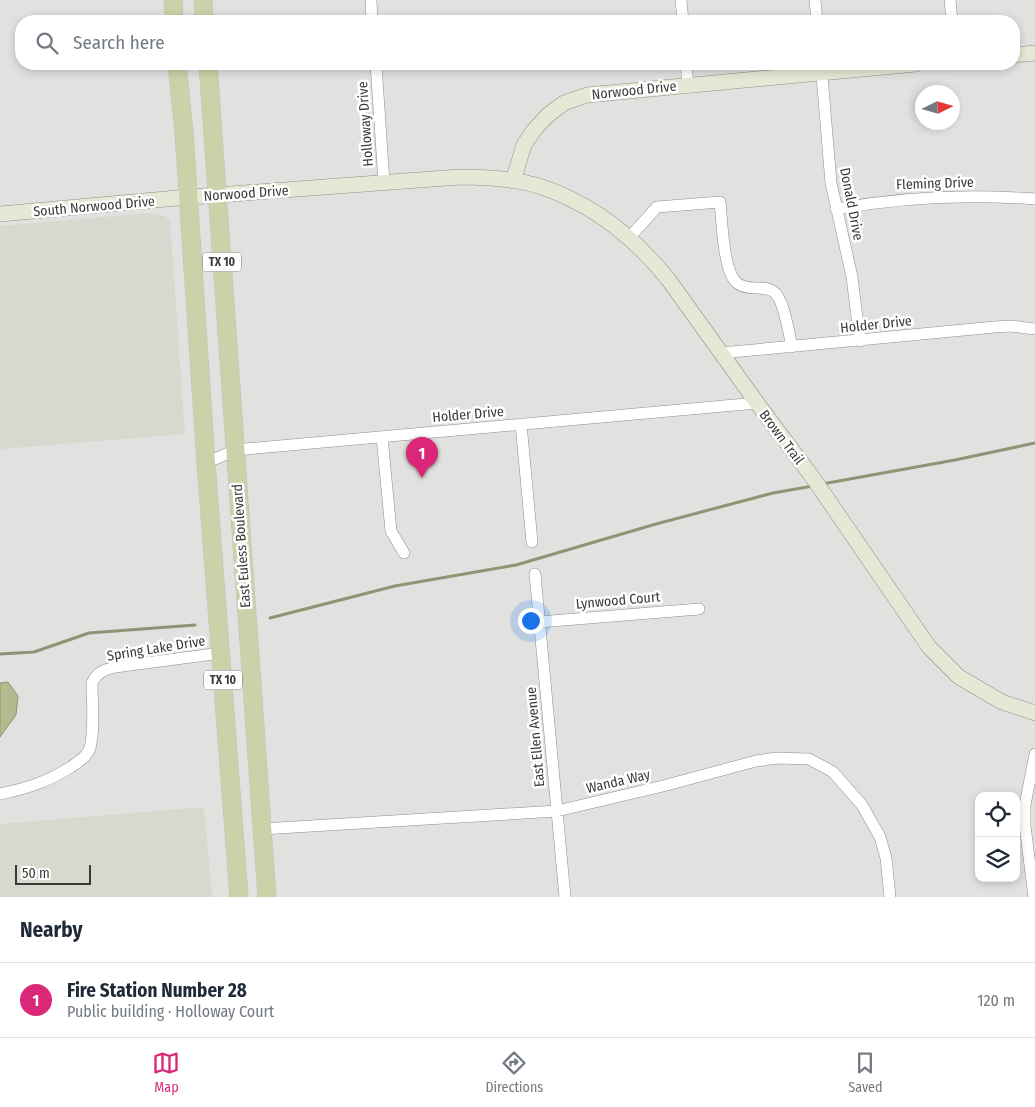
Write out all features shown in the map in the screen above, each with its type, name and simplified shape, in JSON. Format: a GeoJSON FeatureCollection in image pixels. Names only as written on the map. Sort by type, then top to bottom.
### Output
{"type":"FeatureCollection","features":[{"type":"Feature","properties":{"kind":"main road"},"geometry":{"type":"LineString","coordinates":[[173,0],[174,15]]}},
{"type":"Feature","properties":{"kind":"main road"},"geometry":{"type":"LineString","coordinates":[[203,0],[204,15]]}},
{"type":"Feature","properties":{"kind":"main road"},"geometry":{"type":"LineString","coordinates":[[1020,53],[1035,52]]}},
{"type":"Feature","properties":{"kind":"main road","name":"TX 10"},"geometry":{"type":"LineString","coordinates":[[178,70],[189,197]]}},
{"type":"Feature","properties":{"kind":"main road","name":"TX 10"},"geometry":{"type":"LineString","coordinates":[[208,70],[218,195]]}},
{"type":"Feature","properties":{"kind":"main road","name":"Norwood Drive"},"geometry":{"type":"LineString","coordinates":[[189,197],[459,177],[485,177],[513,181],[524,145],[534,130],[548,115],[564,103],[587,95],[688,85],[805,70]]}},
{"type":"Feature","properties":{"kind":"main road","name":"Brown Trail"},"geometry":{"type":"LineString","coordinates":[[513,181],[538,186],[564,196],[600,216],[629,238],[653,260],[824,493],[929,647],[959,677],[1002,702],[1035,712]]}},
{"type":"Feature","properties":{"kind":"main road","name":"East Euless Boulevard"},"geometry":{"type":"LineString","coordinates":[[218,195],[234,450],[267,897]]}},
{"type":"Feature","properties":{"kind":"main road","name":"South Norwood Drive"},"geometry":{"type":"LineString","coordinates":[[0,214],[189,197]]}},
{"type":"Feature","properties":{"kind":"main road","name":"East Euless Boulevard"},"geometry":{"type":"LineString","coordinates":[[189,197],[206,463],[239,897]]}},
{"type":"Feature","properties":{"kind":"street"},"geometry":{"type":"LineString","coordinates":[[371,0],[372,15]]}},
{"type":"Feature","properties":{"kind":"street"},"geometry":{"type":"LineString","coordinates":[[681,0],[682,15]]}},
{"type":"Feature","properties":{"kind":"street"},"geometry":{"type":"LineString","coordinates":[[815,0],[816,15]]}},
{"type":"Feature","properties":{"kind":"street"},"geometry":{"type":"LineString","coordinates":[[950,0],[951,15]]}},
{"type":"Feature","properties":{"kind":"street","name":"Holloway Drive"},"geometry":{"type":"LineString","coordinates":[[376,70],[384,183]]}},
{"type":"Feature","properties":{"kind":"street"},"geometry":{"type":"LineString","coordinates":[[687,70],[688,85]]}},
{"type":"Feature","properties":{"kind":"street","name":"Donald Drive"},"geometry":{"type":"LineString","coordinates":[[821,70],[831,183],[852,277],[860,340]]}},
{"type":"Feature","properties":{"kind":"street","name":"Fleming Drive"},"geometry":{"type":"LineString","coordinates":[[836,209],[880,201],[936,197],[983,196],[1035,199]]}},
{"type":"Feature","properties":{"kind":"street"},"geometry":{"type":"LineString","coordinates":[[629,238],[657,207],[720,202],[731,276],[737,283],[746,288],[768,288],[776,293],[780,300],[792,347]]}},
{"type":"Feature","properties":{"kind":"street","name":"Holder Drive"},"geometry":{"type":"LineString","coordinates":[[721,353],[994,327],[1012,326],[1035,329]]}},
{"type":"Feature","properties":{"kind":"street","name":"Holder Drive"},"geometry":{"type":"LineString","coordinates":[[206,463],[234,450],[736,405],[752,397]]}},
{"type":"Feature","properties":{"kind":"street"},"geometry":{"type":"LineString","coordinates":[[521,424],[532,542]]}},
{"type":"Feature","properties":{"kind":"street"},"geometry":{"type":"LineString","coordinates":[[382,437],[391,531],[404,553]]}},
{"type":"Feature","properties":{"kind":"street","name":"East Ellen Avenue"},"geometry":{"type":"LineString","coordinates":[[535,574],[565,897]]}},
{"type":"Feature","properties":{"kind":"street","name":"Lynwood Court"},"geometry":{"type":"LineString","coordinates":[[540,622],[699,609]]}},
{"type":"Feature","properties":{"kind":"street","name":"Spring Lake Drive"},"geometry":{"type":"LineString","coordinates":[[0,794],[40,784],[56,777],[87,754],[92,733],[92,683],[94,677],[100,672],[114,667],[220,653]]}},
{"type":"Feature","properties":{"kind":"street"},"geometry":{"type":"LineString","coordinates":[[1034,897],[1025,826],[1026,805],[1035,754]]}},
{"type":"Feature","properties":{"kind":"street","name":"Wanda Way"},"geometry":{"type":"LineString","coordinates":[[262,829],[557,811],[663,786],[756,761],[777,758],[809,759],[833,772],[862,805],[880,837],[886,858],[890,897]]}},
{"type":"Feature","properties":{"kind":"shaded area"},"geometry":{"type":"Polygon","coordinates":[[[149,213],[165,216],[170,221],[185,434],[0,449],[0,226],[149,213]]]}},
{"type":"Feature","properties":{"kind":"shaded area"},"geometry":{"type":"Polygon","coordinates":[[[8,682],[18,696],[16,715],[0,737],[0,683],[8,682]]]}},
{"type":"Feature","properties":{"kind":"shaded area"},"geometry":{"type":"Polygon","coordinates":[[[204,807],[212,897],[0,897],[0,824],[204,807]]]}},
{"type":"Feature","properties":{"kind":"waterway"},"geometry":{"type":"LineString","coordinates":[[822,484],[955,460],[1035,443]]}},
{"type":"Feature","properties":{"kind":"waterway"},"geometry":{"type":"LineString","coordinates":[[270,618],[395,586],[516,565],[656,524],[773,493],[813,486]]}},
{"type":"Feature","properties":{"kind":"waterway"},"geometry":{"type":"LineString","coordinates":[[0,654],[34,652],[89,633],[195,625]]}},
{"type":"Feature","properties":{"kind":"place","name":"Fire Station Number 28"},"geometry":{"type":"Point","coordinates":[422,478]}}]}
